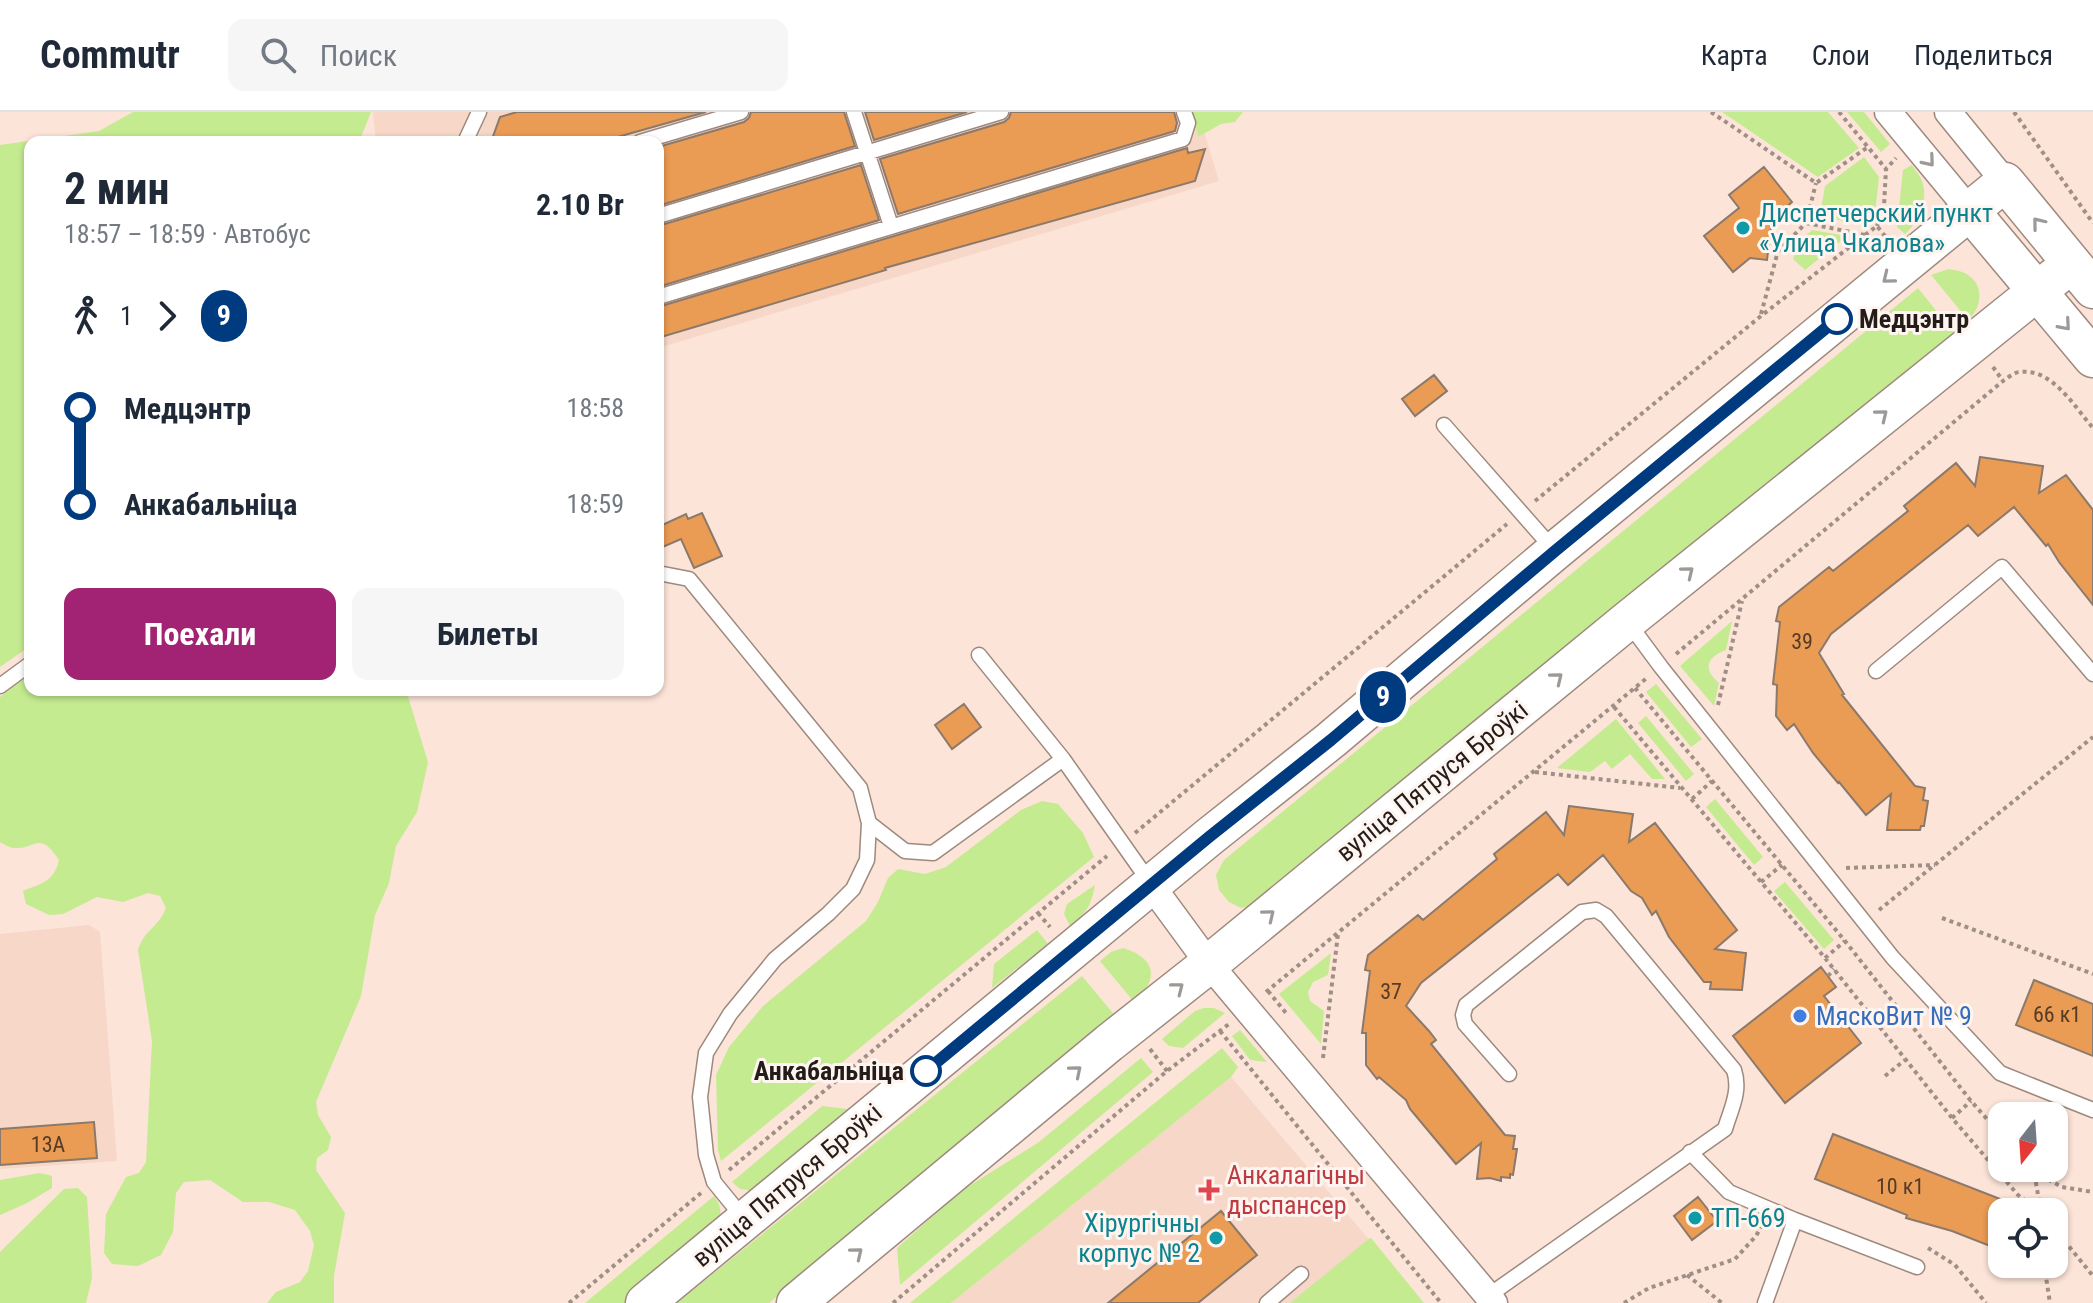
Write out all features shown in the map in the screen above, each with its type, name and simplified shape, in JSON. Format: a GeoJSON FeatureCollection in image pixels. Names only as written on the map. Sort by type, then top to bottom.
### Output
{"type":"FeatureCollection","features":[{"type":"Feature","properties":{"kind":"main road","name":"вуліца Пятруся Броўкі"},"geometry":{"type":"LineString","coordinates":[[645,1303],[2005,182]]}},
{"type":"Feature","properties":{"kind":"main road"},"geometry":{"type":"LineString","coordinates":[[2005,182],[2082,277]]}},
{"type":"Feature","properties":{"kind":"main road"},"geometry":{"type":"LineString","coordinates":[[1970,211],[2093,358]]}},
{"type":"Feature","properties":{"kind":"main road","name":"вуліца Пятруся Броўкі"},"geometry":{"type":"LineString","coordinates":[[796,1303],[1120,1034],[2036,292],[2082,277]]}},
{"type":"Feature","properties":{"kind":"street"},"geometry":{"type":"LineString","coordinates":[[1888,112],[1970,211]]}},
{"type":"Feature","properties":{"kind":"street"},"geometry":{"type":"LineString","coordinates":[[1948,112],[2005,182]]}},
{"type":"Feature","properties":{"kind":"street"},"geometry":{"type":"LineString","coordinates":[[1151,885],[1209,964],[1491,1299]]}},
{"type":"Feature","properties":{"kind":"lane"},"geometry":{"type":"LineString","coordinates":[[468,136],[479,112]]}},
{"type":"Feature","properties":{"kind":"lane"},"geometry":{"type":"LineString","coordinates":[[660,136],[741,112]]}},
{"type":"Feature","properties":{"kind":"lane"},"geometry":{"type":"LineString","coordinates":[[854,112],[891,226]]}},
{"type":"Feature","properties":{"kind":"lane"},"geometry":{"type":"LineString","coordinates":[[664,214],[1001,112]]}},
{"type":"Feature","properties":{"kind":"lane"},"geometry":{"type":"LineString","coordinates":[[664,295],[1183,139],[1188,123],[1184,112]]}},
{"type":"Feature","properties":{"kind":"lane"},"geometry":{"type":"LineString","coordinates":[[1444,425],[1555,551]]}},
{"type":"Feature","properties":{"kind":"lane"},"geometry":{"type":"LineString","coordinates":[[1876,671],[2002,567],[2093,674]]}},
{"type":"Feature","properties":{"kind":"lane"},"geometry":{"type":"LineString","coordinates":[[664,574],[689,579],[860,788],[869,823],[867,860],[853,889],[775,959],[730,1014],[706,1053],[700,1097],[706,1155],[714,1182],[745,1220]]}},
{"type":"Feature","properties":{"kind":"lane"},"geometry":{"type":"LineString","coordinates":[[1627,621],[1893,958],[2000,1073],[2093,1110]]}},
{"type":"Feature","properties":{"kind":"lane"},"geometry":{"type":"LineString","coordinates":[[979,655],[1063,759],[1151,885]]}},
{"type":"Feature","properties":{"kind":"lane"},"geometry":{"type":"LineString","coordinates":[[0,686],[24,668]]}},
{"type":"Feature","properties":{"kind":"lane"},"geometry":{"type":"LineString","coordinates":[[869,823],[905,851],[933,853],[1063,759]]}},
{"type":"Feature","properties":{"kind":"lane"},"geometry":{"type":"LineString","coordinates":[[1491,1299],[1725,1129],[1738,1082],[1734,1070],[1606,916],[1596,910],[1582,912],[1466,1005],[1463,1015],[1465,1024],[1509,1074]]}},
{"type":"Feature","properties":{"kind":"lane"},"geometry":{"type":"LineString","coordinates":[[1690,1152],[1729,1192],[1917,1267]]}},
{"type":"Feature","properties":{"kind":"lane"},"geometry":{"type":"LineString","coordinates":[[1765,1303],[1795,1220]]}},
{"type":"Feature","properties":{"kind":"lane"},"geometry":{"type":"LineString","coordinates":[[1267,1303],[1301,1274]]}},
{"type":"Feature","properties":{"kind":"path"},"geometry":{"type":"LineString","coordinates":[[1711,112],[1816,183]]}},
{"type":"Feature","properties":{"kind":"path"},"geometry":{"type":"LineString","coordinates":[[1839,112],[1886,169]]}},
{"type":"Feature","properties":{"kind":"path"},"geometry":{"type":"LineString","coordinates":[[2014,112],[2093,223]]}},
{"type":"Feature","properties":{"kind":"path"},"geometry":{"type":"LineString","coordinates":[[1761,316],[1778,251],[1806,223],[1816,183],[1868,147]]}},
{"type":"Feature","properties":{"kind":"path"},"geometry":{"type":"LineString","coordinates":[[569,1303],[1521,512],[1761,316],[1877,226],[1884,206],[1886,169],[1901,153]]}},
{"type":"Feature","properties":{"kind":"path"},"geometry":{"type":"LineString","coordinates":[[1806,223],[1865,235]]}},
{"type":"Feature","properties":{"kind":"path"},"geometry":{"type":"LineString","coordinates":[[1877,226],[1897,251]]}},
{"type":"Feature","properties":{"kind":"path"},"geometry":{"type":"LineString","coordinates":[[893,1303],[1167,1071],[1220,1031],[1614,707],[2003,381],[2017,371],[2041,374],[2056,385],[2093,428]]}},
{"type":"Feature","properties":{"kind":"path"},"geometry":{"type":"LineString","coordinates":[[1715,716],[1742,599]]}},
{"type":"Feature","properties":{"kind":"path"},"geometry":{"type":"LineString","coordinates":[[1635,688],[1845,941],[1988,1120]]}},
{"type":"Feature","properties":{"kind":"path"},"geometry":{"type":"LineString","coordinates":[[1614,707],[1825,958],[1952,1118],[2022,1198]]}},
{"type":"Feature","properties":{"kind":"path"},"geometry":{"type":"LineString","coordinates":[[1864,922],[2093,737]]}},
{"type":"Feature","properties":{"kind":"path"},"geometry":{"type":"LineString","coordinates":[[1535,772],[1682,788]]}},
{"type":"Feature","properties":{"kind":"path"},"geometry":{"type":"LineString","coordinates":[[1692,799],[1712,781]]}},
{"type":"Feature","properties":{"kind":"path"},"geometry":{"type":"LineString","coordinates":[[1761,882],[1782,865]]}},
{"type":"Feature","properties":{"kind":"path"},"geometry":{"type":"LineString","coordinates":[[1842,868],[1935,865]]}},
{"type":"Feature","properties":{"kind":"path"},"geometry":{"type":"LineString","coordinates":[[1038,913],[1052,930]]}},
{"type":"Feature","properties":{"kind":"path"},"geometry":{"type":"LineString","coordinates":[[1942,918],[2093,974]]}},
{"type":"Feature","properties":{"kind":"path"},"geometry":{"type":"LineString","coordinates":[[1323,1058],[1338,934]]}},
{"type":"Feature","properties":{"kind":"path"},"geometry":{"type":"LineString","coordinates":[[1825,958],[1845,941]]}},
{"type":"Feature","properties":{"kind":"path"},"geometry":{"type":"LineString","coordinates":[[1828,976],[1834,969]]}},
{"type":"Feature","properties":{"kind":"path"},"geometry":{"type":"LineString","coordinates":[[1220,1031],[1441,1303]]}},
{"type":"Feature","properties":{"kind":"path"},"geometry":{"type":"LineString","coordinates":[[1150,1049],[1167,1071]]}},
{"type":"Feature","properties":{"kind":"path"},"geometry":{"type":"LineString","coordinates":[[1885,1076],[1905,1060]]}},
{"type":"Feature","properties":{"kind":"path"},"geometry":{"type":"LineString","coordinates":[[1952,1118],[1971,1101]]}},
{"type":"Feature","properties":{"kind":"path"},"geometry":{"type":"LineString","coordinates":[[2053,1182],[2062,1187],[2093,1192]]}},
{"type":"Feature","properties":{"kind":"path"},"geometry":{"type":"LineString","coordinates":[[1624,1303],[1649,1288],[1735,1259],[1756,1236],[1770,1210]]}},
{"type":"Feature","properties":{"kind":"path"},"geometry":{"type":"LineString","coordinates":[[2068,1245],[2093,1276]]}},
{"type":"Feature","properties":{"kind":"path"},"geometry":{"type":"LineString","coordinates":[[1687,1275],[1722,1303]]}},
{"type":"Feature","properties":{"kind":"path"},"geometry":{"type":"LineString","coordinates":[[2046,1278],[2050,1303]]}},
{"type":"Feature","properties":{"kind":"shaded area"},"geometry":{"type":"Polygon","coordinates":[[[373,112],[1198,112],[1219,181],[664,346],[664,136],[375,136],[373,112]]]}},
{"type":"Feature","properties":{"kind":"shaded area"},"geometry":{"type":"Polygon","coordinates":[[[89,925],[100,932],[117,1161],[0,1169],[0,934],[89,925]]]}},
{"type":"Feature","properties":{"kind":"shaded area","name":"Анкалагічны дыспансер"},"geometry":{"type":"Polygon","coordinates":[[[1231,1077],[1423,1303],[951,1303],[1231,1077]]]}},
{"type":"Feature","properties":{"kind":"green space"},"geometry":{"type":"Polygon","coordinates":[[[133,112],[371,112],[361,136],[64,136],[99,131],[133,112]]]}},
{"type":"Feature","properties":{"kind":"green space"},"geometry":{"type":"Polygon","coordinates":[[[1193,112],[1243,112],[1235,122],[1221,124],[1198,137],[1193,112]]]}},
{"type":"Feature","properties":{"kind":"green space"},"geometry":{"type":"Polygon","coordinates":[[[1722,112],[1828,112],[1859,148],[1818,177],[1722,112]]]}},
{"type":"Feature","properties":{"kind":"green space"},"geometry":{"type":"Polygon","coordinates":[[[1847,112],[1864,112],[1890,144],[1881,152],[1847,112]]]}},
{"type":"Feature","properties":{"kind":"green space"},"geometry":{"type":"Polygon","coordinates":[[[24,142],[24,650],[0,667],[0,145],[24,142]]]}},
{"type":"Feature","properties":{"kind":"green space"},"geometry":{"type":"Polygon","coordinates":[[[1864,157],[1879,177],[1875,213],[1859,225],[1820,215],[1825,186],[1864,157]]]}},
{"type":"Feature","properties":{"kind":"green space"},"geometry":{"type":"Polygon","coordinates":[[[1912,165],[1922,181],[1924,196],[1915,223],[1905,234],[1897,227],[1903,170],[1912,165]]]}},
{"type":"Feature","properties":{"kind":"green space"},"geometry":{"type":"Polygon","coordinates":[[[1812,230],[1847,236],[1805,270],[1793,259],[1797,244],[1812,230]]]}},
{"type":"Feature","properties":{"kind":"green space"},"geometry":{"type":"Polygon","coordinates":[[[1948,269],[1969,276],[1978,287],[1977,308],[1968,320],[1931,275],[1948,269]]]}},
{"type":"Feature","properties":{"kind":"green space"},"geometry":{"type":"Polygon","coordinates":[[[1918,288],[1954,333],[1256,905],[1241,908],[1229,902],[1219,890],[1216,875],[1224,860],[1918,288]]]}},
{"type":"Feature","properties":{"kind":"green space"},"geometry":{"type":"Polygon","coordinates":[[[1732,621],[1726,650],[1714,656],[1709,664],[1710,673],[1719,683],[1714,706],[1680,666],[1732,621]]]}},
{"type":"Feature","properties":{"kind":"green space"},"geometry":{"type":"Polygon","coordinates":[[[24,679],[24,696],[408,696],[428,762],[417,812],[396,846],[389,883],[375,915],[361,996],[316,1102],[318,1115],[331,1137],[328,1150],[317,1158],[316,1170],[345,1213],[334,1276],[334,1303],[267,1303],[276,1292],[300,1282],[308,1271],[314,1245],[310,1231],[295,1210],[269,1202],[243,1202],[210,1180],[184,1182],[176,1193],[173,1232],[161,1255],[138,1266],[112,1264],[104,1253],[106,1214],[126,1177],[139,1173],[146,1162],[152,1041],[138,950],[166,908],[160,896],[148,893],[123,902],[97,897],[63,914],[49,915],[26,904],[23,891],[50,877],[59,860],[41,843],[13,848],[0,842],[0,697],[24,679]]]}},
{"type":"Feature","properties":{"kind":"green space"},"geometry":{"type":"Polygon","coordinates":[[[1656,684],[1702,739],[1691,747],[1646,692],[1656,684]]]}},
{"type":"Feature","properties":{"kind":"green space"},"geometry":{"type":"Polygon","coordinates":[[[1646,716],[1694,774],[1686,781],[1638,723],[1646,716]]]}},
{"type":"Feature","properties":{"kind":"green space"},"geometry":{"type":"Polygon","coordinates":[[[1616,719],[1665,779],[1652,779],[1630,754],[1612,769],[1605,761],[1590,772],[1557,768],[1616,719]]]}},
{"type":"Feature","properties":{"kind":"green space"},"geometry":{"type":"Polygon","coordinates":[[[1715,799],[1763,857],[1754,865],[1706,807],[1715,799]]]}},
{"type":"Feature","properties":{"kind":"green space"},"geometry":{"type":"Polygon","coordinates":[[[1042,801],[1058,804],[1083,833],[1094,857],[721,1161],[716,1075],[729,1047],[763,1006],[866,921],[888,878],[898,869],[925,874],[946,867],[1021,810],[1042,801]]]}},
{"type":"Feature","properties":{"kind":"green space"},"geometry":{"type":"Polygon","coordinates":[[[1785,882],[1834,940],[1824,949],[1774,891],[1785,882]]]}},
{"type":"Feature","properties":{"kind":"green space"},"geometry":{"type":"Polygon","coordinates":[[[1095,885],[1087,909],[1070,926],[1064,914],[1067,904],[1095,885]]]}},
{"type":"Feature","properties":{"kind":"green space"},"geometry":{"type":"Polygon","coordinates":[[[1037,930],[1048,944],[992,988],[994,964],[1037,930]]]}},
{"type":"Feature","properties":{"kind":"green space"},"geometry":{"type":"Polygon","coordinates":[[[1123,948],[1142,957],[1151,970],[1148,985],[1134,1002],[1100,961],[1111,952],[1123,948]]]}},
{"type":"Feature","properties":{"kind":"green space"},"geometry":{"type":"Polygon","coordinates":[[[1331,953],[1328,975],[1313,982],[1308,992],[1310,1001],[1324,1011],[1321,1044],[1279,994],[1331,953]]]}},
{"type":"Feature","properties":{"kind":"green space"},"geometry":{"type":"Polygon","coordinates":[[[1082,976],[1117,1018],[769,1303],[677,1303],[1082,976]]]}},
{"type":"Feature","properties":{"kind":"green space"},"geometry":{"type":"Polygon","coordinates":[[[1204,1008],[1225,1013],[1183,1048],[1169,1046],[1162,1039],[1195,1011],[1204,1008]]]}},
{"type":"Feature","properties":{"kind":"green space"},"geometry":{"type":"Polygon","coordinates":[[[1240,1030],[1267,1062],[1250,1060],[1232,1036],[1240,1030]]]}},
{"type":"Feature","properties":{"kind":"green space"},"geometry":{"type":"Polygon","coordinates":[[[1222,1048],[1238,1067],[1231,1077],[951,1303],[910,1303],[1222,1048]]]}},
{"type":"Feature","properties":{"kind":"green space"},"geometry":{"type":"Polygon","coordinates":[[[1141,1058],[1153,1072],[900,1285],[897,1248],[961,1191],[1039,1142],[1141,1058]]]}},
{"type":"Feature","properties":{"kind":"green space"},"geometry":{"type":"Polygon","coordinates":[[[822,1106],[848,1109],[826,1135],[761,1192],[740,1189],[732,1182],[822,1106]]]}},
{"type":"Feature","properties":{"kind":"green space"},"geometry":{"type":"Polygon","coordinates":[[[40,1173],[52,1176],[52,1188],[0,1215],[0,1180],[40,1173]]]}},
{"type":"Feature","properties":{"kind":"green space"},"geometry":{"type":"Polygon","coordinates":[[[78,1188],[87,1197],[92,1278],[86,1303],[0,1303],[0,1252],[64,1189],[78,1188]]]}},
{"type":"Feature","properties":{"kind":"green space"},"geometry":{"type":"Polygon","coordinates":[[[714,1196],[720,1213],[714,1231],[626,1303],[585,1303],[714,1196]]]}},
{"type":"Feature","properties":{"kind":"green space"},"geometry":{"type":"Polygon","coordinates":[[[1370,1238],[1424,1303],[1290,1303],[1370,1238]]]}},
{"type":"Feature","properties":{"kind":"building"},"geometry":{"type":"Polygon","coordinates":[[[517,112],[706,112],[621,136],[493,136],[500,117],[517,112]]]}},
{"type":"Feature","properties":{"kind":"building"},"geometry":{"type":"Polygon","coordinates":[[[751,112],[844,112],[855,146],[664,204],[664,145],[749,118],[751,112]]]}},
{"type":"Feature","properties":{"kind":"building"},"geometry":{"type":"Polygon","coordinates":[[[865,112],[967,112],[874,140],[865,112]]]}},
{"type":"Feature","properties":{"kind":"building"},"geometry":{"type":"Polygon","coordinates":[[[1011,112],[1174,112],[1177,123],[1175,131],[898,214],[880,159],[1004,122],[1011,112]]]}},
{"type":"Feature","properties":{"kind":"building"},"geometry":{"type":"Polygon","coordinates":[[[1187,148],[1188,153],[1205,149],[1195,181],[885,268],[664,336],[664,305],[1187,148]]]}},
{"type":"Feature","properties":{"kind":"building"},"geometry":{"type":"Polygon","coordinates":[[[861,165],[879,220],[664,285],[664,224],[861,165]]]}},
{"type":"Feature","properties":{"kind":"building","name":"Диспетчерский пункт «Улица Чкалова»"},"geometry":{"type":"Polygon","coordinates":[[[1764,167],[1792,202],[1772,219],[1767,260],[1750,258],[1733,272],[1704,236],[1739,208],[1729,195],[1764,167]]]}},
{"type":"Feature","properties":{"kind":"building"},"geometry":{"type":"Polygon","coordinates":[[[1434,375],[1447,391],[1415,416],[1402,399],[1434,375]]]}},
{"type":"Feature","properties":{"kind":"building"},"geometry":{"type":"Polygon","coordinates":[[[1980,457],[2043,466],[2039,493],[2066,475],[2093,510],[2093,605],[2048,544],[2046,546],[2014,507],[1978,536],[1968,525],[1831,634],[1819,653],[1842,695],[1915,786],[1925,788],[1923,800],[1928,801],[1924,826],[1920,830],[1887,830],[1891,794],[1866,815],[1813,753],[1794,724],[1787,730],[1776,716],[1777,685],[1773,684],[1779,607],[1829,567],[1833,571],[1908,511],[1904,506],[1956,463],[1975,486],[1980,457]]]}},
{"type":"Feature","properties":{"kind":"building"},"geometry":{"type":"Polygon","coordinates":[[[702,513],[722,556],[694,568],[681,539],[664,546],[664,524],[686,514],[688,519],[702,513]]]}},
{"type":"Feature","properties":{"kind":"building"},"geometry":{"type":"Polygon","coordinates":[[[964,704],[981,727],[952,749],[935,725],[964,704]]]}},
{"type":"Feature","properties":{"kind":"building"},"geometry":{"type":"Polygon","coordinates":[[[1569,806],[1633,814],[1629,842],[1655,823],[1737,930],[1715,949],[1746,953],[1742,990],[1710,989],[1711,982],[1704,982],[1669,937],[1656,911],[1652,915],[1642,898],[1631,891],[1603,855],[1568,885],[1558,874],[1421,983],[1406,1006],[1436,1040],[1431,1044],[1505,1135],[1515,1136],[1513,1149],[1517,1149],[1513,1175],[1510,1174],[1510,1178],[1501,1177],[1501,1181],[1477,1179],[1481,1143],[1456,1164],[1406,1100],[1379,1077],[1377,1079],[1366,1065],[1366,1033],[1362,1033],[1370,971],[1365,970],[1368,955],[1418,915],[1423,920],[1497,859],[1494,854],[1546,812],[1564,835],[1569,806]]]}},
{"type":"Feature","properties":{"kind":"building","name":"МяскоВит № 9"},"geometry":{"type":"Polygon","coordinates":[[[1821,967],[1836,987],[1824,996],[1861,1043],[1785,1103],[1733,1036],[1821,967]]]}},
{"type":"Feature","properties":{"kind":"building"},"geometry":{"type":"Polygon","coordinates":[[[2034,980],[2093,1004],[2093,1056],[2016,1025],[2034,980]]]}},
{"type":"Feature","properties":{"kind":"building"},"geometry":{"type":"Polygon","coordinates":[[[94,1122],[97,1158],[0,1165],[0,1129],[94,1122]]]}},
{"type":"Feature","properties":{"kind":"building"},"geometry":{"type":"Polygon","coordinates":[[[1833,1134],[1998,1198],[1988,1198],[1988,1245],[1906,1218],[1907,1215],[1815,1179],[1833,1134]]]}},
{"type":"Feature","properties":{"kind":"building","name":"ТП-669"},"geometry":{"type":"Polygon","coordinates":[[[1698,1197],[1717,1221],[1692,1240],[1674,1216],[1698,1197]]]}},
{"type":"Feature","properties":{"kind":"building","name":"Хірургічны корпус № 2"},"geometry":{"type":"Polygon","coordinates":[[[1221,1211],[1257,1255],[1198,1303],[1108,1303],[1221,1211]]]}},
{"type":"Feature","properties":{"kind":"bus line","name":"9"},"geometry":{"type":"LineString","coordinates":[[926,1071],[1331,740],[1837,319]]}},
{"type":"Feature","properties":{"kind":"place","name":"Диспетчерский пункт «Улица Чкалова»"},"geometry":{"type":"Point","coordinates":[1743,228]}},
{"type":"Feature","properties":{"kind":"place","name":"Медцэнтр"},"geometry":{"type":"Point","coordinates":[1837,319]}},
{"type":"Feature","properties":{"kind":"place","name":"МяскоВит № 9"},"geometry":{"type":"Point","coordinates":[1800,1016]}},
{"type":"Feature","properties":{"kind":"place","name":"Анкабальніца"},"geometry":{"type":"Point","coordinates":[926,1071]}},
{"type":"Feature","properties":{"kind":"place","name":"Анкалагічны дыспансер"},"geometry":{"type":"Point","coordinates":[1209,1190]}},
{"type":"Feature","properties":{"kind":"place","name":"ТП-669"},"geometry":{"type":"Point","coordinates":[1695,1218]}},
{"type":"Feature","properties":{"kind":"place","name":"Хірургічны корпус № 2"},"geometry":{"type":"Point","coordinates":[1216,1238]}}]}
